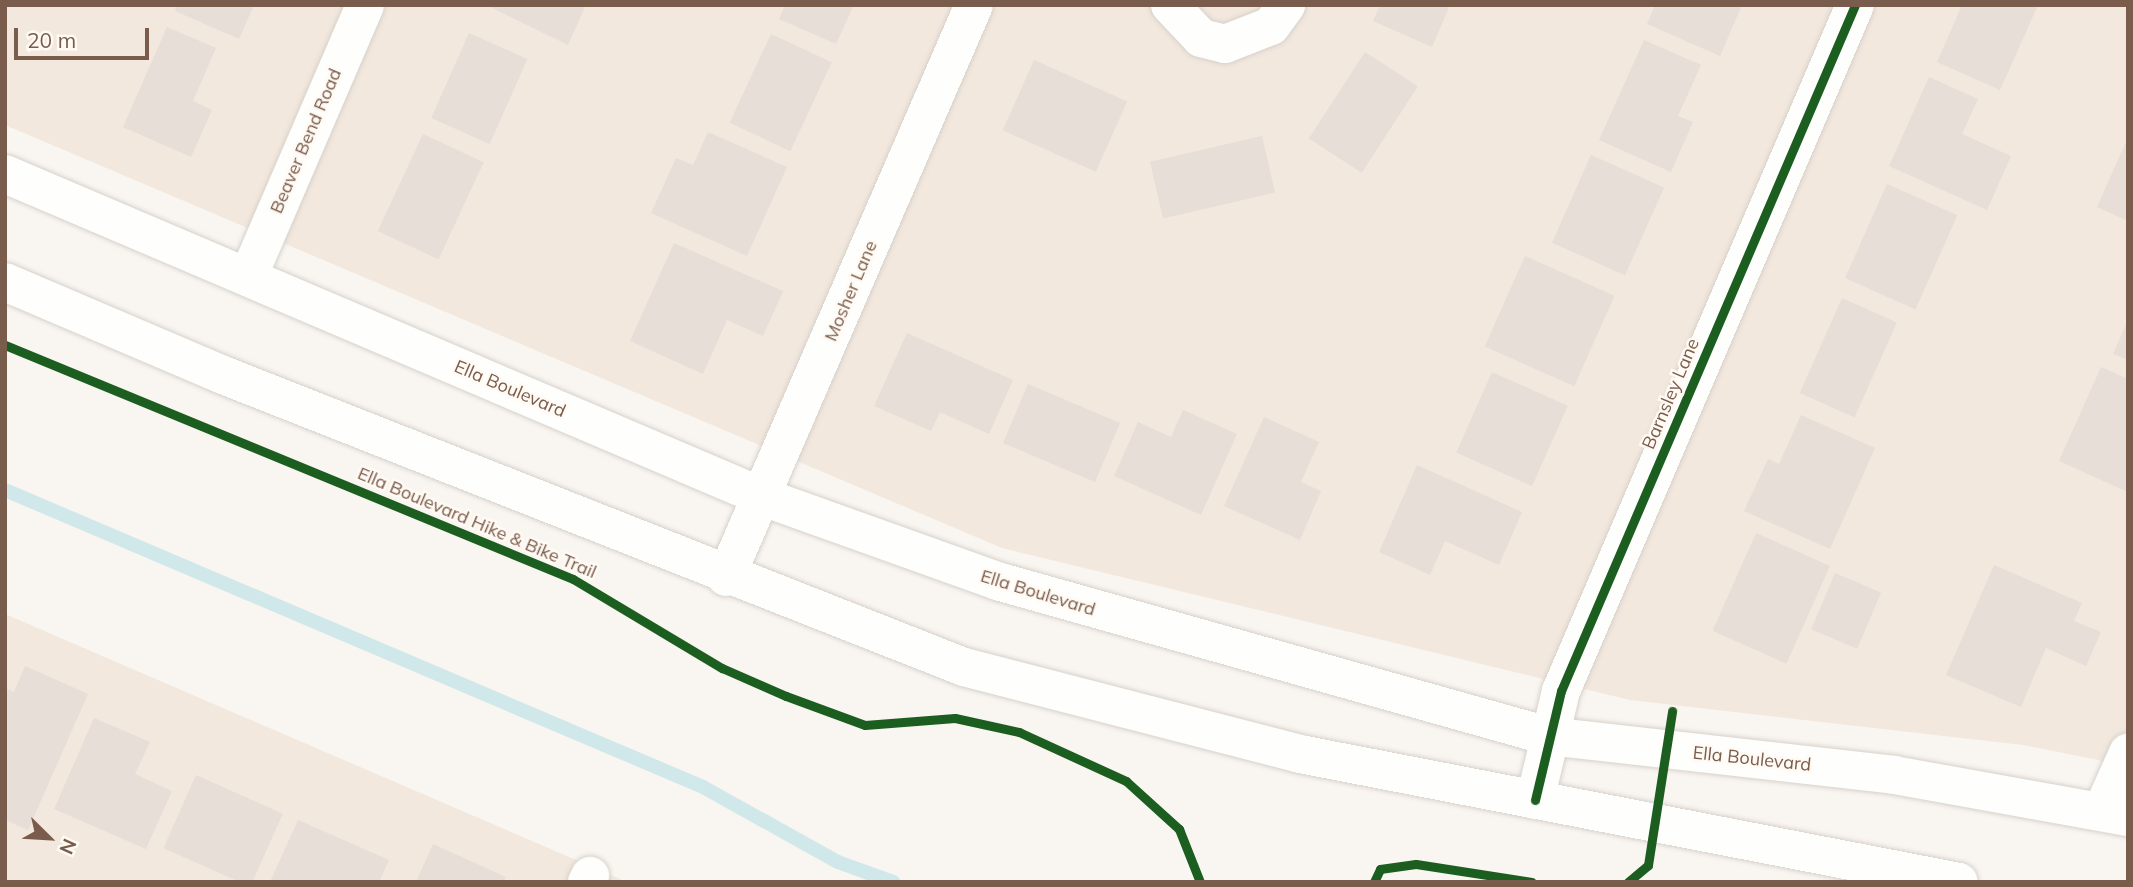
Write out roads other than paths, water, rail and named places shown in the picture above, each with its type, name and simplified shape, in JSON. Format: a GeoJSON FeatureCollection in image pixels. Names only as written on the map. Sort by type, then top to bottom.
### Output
{"type":"FeatureCollection","features":[{"type":"Feature","properties":{"kind":"main road","name":"Beaver Bend Road"},"geometry":{"type":"LineString","coordinates":[[248,277],[365,5]]}},
{"type":"Feature","properties":{"kind":"main road","name":"Mosher Lane"},"geometry":{"type":"LineString","coordinates":[[726,577],[763,497],[974,5]]}},
{"type":"Feature","properties":{"kind":"main road"},"geometry":{"type":"LineString","coordinates":[[1170,5],[1201,38],[1225,44],[1250,40],[1271,26],[1286,5]]}},
{"type":"Feature","properties":{"kind":"main road","name":"Barnsley Lane"},"geometry":{"type":"LineString","coordinates":[[1535,800],[1548,736],[1561,691],[1855,5]]}},
{"type":"Feature","properties":{"kind":"main road","name":"Ella Boulevard"},"geometry":{"type":"LineString","coordinates":[[5,174],[763,497],[997,581],[1548,736],[1894,775],[2115,814]]}},
{"type":"Feature","properties":{"kind":"main road"},"geometry":{"type":"LineString","coordinates":[[5,282],[726,577],[964,667],[1300,754],[1959,882]]}},
{"type":"Feature","properties":{"kind":"main road"},"geometry":{"type":"LineString","coordinates":[[2115,814],[2128,752]]}},
{"type":"Feature","properties":{"kind":"waterway"},"geometry":{"type":"LineString","coordinates":[[5,490],[703,787],[838,862],[893,882]]}}]}
